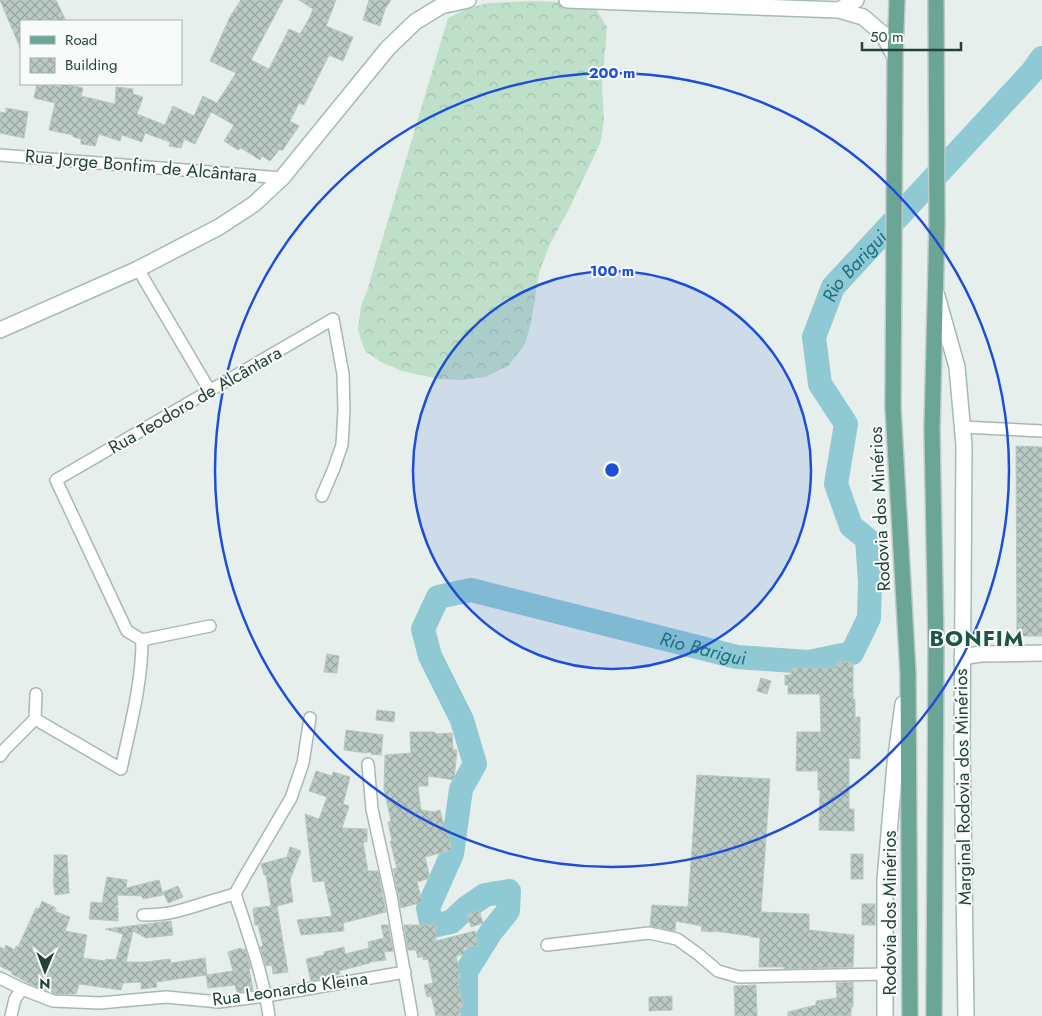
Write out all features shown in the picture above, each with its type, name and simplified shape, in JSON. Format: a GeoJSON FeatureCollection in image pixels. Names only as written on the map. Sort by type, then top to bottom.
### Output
{"type":"FeatureCollection","features":[{"type":"Feature","properties":{"kind":"main road"},"geometry":{"type":"LineString","coordinates":[[0,330],[138,269],[226,222],[254,204],[282,178],[388,48],[415,22],[441,6],[468,0]]}},
{"type":"Feature","properties":{"kind":"main road"},"geometry":{"type":"LineString","coordinates":[[567,0],[839,10],[863,18],[870,23],[883,34],[895,57]]}},
{"type":"Feature","properties":{"kind":"main road"},"geometry":{"type":"LineString","coordinates":[[839,10],[856,0]]}},
{"type":"Feature","properties":{"kind":"main road","name":"Rodovia dos Minérios"},"geometry":{"type":"LineString","coordinates":[[897,0],[893,408],[908,673],[910,1016]]}},
{"type":"Feature","properties":{"kind":"main road"},"geometry":{"type":"LineString","coordinates":[[934,1016],[936,645],[932,430],[938,127],[936,0]]}},
{"type":"Feature","properties":{"kind":"main road","name":"Marginal Rodovia dos Minérios"},"geometry":{"type":"LineString","coordinates":[[936,292],[957,367],[963,427],[962,657],[966,1016]]}},
{"type":"Feature","properties":{"kind":"main road"},"geometry":{"type":"LineString","coordinates":[[962,657],[980,654],[1042,653]]}},
{"type":"Feature","properties":{"kind":"main road"},"geometry":{"type":"LineString","coordinates":[[886,1016],[885,880],[895,764],[908,673]]}},
{"type":"Feature","properties":{"kind":"street","name":"Rua Jorge Bonfim de Alcântara"},"geometry":{"type":"LineString","coordinates":[[0,155],[282,178]]}},
{"type":"Feature","properties":{"kind":"street"},"geometry":{"type":"LineString","coordinates":[[138,269],[210,391]]}},
{"type":"Feature","properties":{"kind":"street","name":"Rua Teodoro de Alcântara"},"geometry":{"type":"LineString","coordinates":[[142,640],[128,631],[56,480],[333,319],[344,374],[342,444],[322,496]]}},
{"type":"Feature","properties":{"kind":"street"},"geometry":{"type":"LineString","coordinates":[[963,427],[1042,431]]}},
{"type":"Feature","properties":{"kind":"street"},"geometry":{"type":"LineString","coordinates":[[35,719],[121,770],[142,662],[142,640],[210,626]]}},
{"type":"Feature","properties":{"kind":"street"},"geometry":{"type":"LineString","coordinates":[[2,750],[35,719],[36,694]]}},
{"type":"Feature","properties":{"kind":"street"},"geometry":{"type":"LineString","coordinates":[[269,1016],[266,996],[235,894],[291,798],[303,763],[310,718]]}},
{"type":"Feature","properties":{"kind":"street"},"geometry":{"type":"LineString","coordinates":[[368,764],[372,809],[391,896],[412,1016]]}},
{"type":"Feature","properties":{"kind":"street"},"geometry":{"type":"LineString","coordinates":[[143,915],[178,911],[235,894]]}},
{"type":"Feature","properties":{"kind":"street"},"geometry":{"type":"LineString","coordinates":[[548,945],[649,933],[677,939],[718,971],[739,977],[886,974]]}},
{"type":"Feature","properties":{"kind":"street","name":"Rua Leonardo Kleina"},"geometry":{"type":"LineString","coordinates":[[0,978],[53,1001],[100,1003],[166,997],[219,1002],[266,996],[405,972]]}},
{"type":"Feature","properties":{"kind":"street"},"geometry":{"type":"LineString","coordinates":[[11,1016],[15,999],[22,989]]}},
{"type":"Feature","properties":{"kind":"green space"},"geometry":{"type":"Polygon","coordinates":[[[533,1],[580,3],[596,9],[607,27],[602,88],[604,120],[601,141],[570,207],[549,246],[539,273],[531,323],[525,344],[508,366],[485,377],[462,380],[439,379],[402,371],[381,362],[365,351],[358,330],[361,306],[448,18],[468,8],[489,3],[533,1]]]}},
{"type":"Feature","properties":{"kind":"building"},"geometry":{"type":"Polygon","coordinates":[[[0,0],[56,0],[66,20],[20,20],[20,48],[0,0]]]}},
{"type":"Feature","properties":{"kind":"building"},"geometry":{"type":"Polygon","coordinates":[[[241,0],[283,0],[251,60],[269,69],[289,29],[300,34],[309,19],[313,9],[299,0],[336,0],[326,26],[353,37],[343,61],[329,55],[304,105],[299,103],[290,121],[299,126],[282,151],[280,149],[270,161],[262,156],[260,160],[241,148],[238,150],[224,141],[234,125],[211,112],[195,144],[184,139],[181,148],[169,146],[170,142],[145,133],[142,142],[122,135],[120,141],[99,134],[95,146],[81,144],[81,139],[73,137],[73,135],[49,130],[55,103],[34,98],[37,85],[60,87],[61,85],[68,85],[83,88],[81,96],[115,104],[116,87],[133,89],[133,94],[143,97],[137,114],[165,125],[173,106],[194,116],[203,96],[217,103],[236,73],[210,61],[230,17],[241,0]]]}},
{"type":"Feature","properties":{"kind":"building"},"geometry":{"type":"Polygon","coordinates":[[[369,0],[391,0],[385,9],[380,26],[363,20],[369,0]]]}},
{"type":"Feature","properties":{"kind":"building"},"geometry":{"type":"Polygon","coordinates":[[[6,108],[28,112],[24,138],[0,133],[0,112],[6,113],[6,108]]]}},
{"type":"Feature","properties":{"kind":"building"},"geometry":{"type":"Polygon","coordinates":[[[1016,446],[1042,447],[1042,636],[1017,636],[1016,446]]]}},
{"type":"Feature","properties":{"kind":"building"},"geometry":{"type":"Polygon","coordinates":[[[327,654],[339,656],[337,673],[324,672],[327,654]]]}},
{"type":"Feature","properties":{"kind":"building"},"geometry":{"type":"Polygon","coordinates":[[[836,662],[853,662],[855,717],[860,717],[860,759],[849,758],[849,809],[854,809],[854,831],[819,830],[820,790],[818,790],[818,771],[796,771],[797,732],[821,732],[820,694],[788,694],[788,685],[785,685],[785,675],[791,675],[791,668],[836,668],[836,662]]]}},
{"type":"Feature","properties":{"kind":"building"},"geometry":{"type":"Polygon","coordinates":[[[761,678],[771,681],[767,694],[757,691],[761,678]]]}},
{"type":"Feature","properties":{"kind":"building"},"geometry":{"type":"Polygon","coordinates":[[[377,710],[395,712],[394,722],[376,720],[377,710]]]}},
{"type":"Feature","properties":{"kind":"building"},"geometry":{"type":"Polygon","coordinates":[[[346,730],[383,735],[381,755],[371,754],[371,752],[344,750],[346,730]]]}},
{"type":"Feature","properties":{"kind":"building"},"geometry":{"type":"Polygon","coordinates":[[[410,732],[452,733],[453,750],[457,750],[454,780],[428,776],[428,786],[418,786],[421,810],[434,812],[440,810],[452,850],[425,857],[430,878],[417,882],[422,902],[401,908],[393,869],[397,868],[390,841],[392,841],[388,822],[391,821],[384,789],[385,755],[411,753],[410,732]]]}},
{"type":"Feature","properties":{"kind":"building"},"geometry":{"type":"Polygon","coordinates":[[[316,771],[332,776],[333,772],[350,777],[343,804],[349,806],[342,828],[367,829],[367,842],[363,842],[368,871],[378,871],[386,912],[343,923],[344,931],[301,935],[297,920],[332,916],[324,881],[313,882],[305,814],[319,819],[327,797],[309,791],[316,771]]]}},
{"type":"Feature","properties":{"kind":"building"},"geometry":{"type":"Polygon","coordinates":[[[697,775],[770,779],[761,912],[809,914],[809,930],[854,935],[853,967],[784,969],[784,967],[759,967],[760,938],[714,931],[701,931],[702,926],[676,921],[675,931],[650,926],[652,905],[688,907],[697,775]]]}},
{"type":"Feature","properties":{"kind":"building"},"geometry":{"type":"Polygon","coordinates":[[[290,847],[301,851],[290,880],[293,902],[277,906],[288,972],[273,974],[272,965],[266,966],[260,947],[263,946],[258,925],[255,925],[253,910],[254,908],[271,906],[266,875],[264,875],[261,864],[287,857],[290,847]]]}},
{"type":"Feature","properties":{"kind":"building"},"geometry":{"type":"Polygon","coordinates":[[[851,854],[863,854],[863,879],[851,879],[851,854]]]}},
{"type":"Feature","properties":{"kind":"building"},"geometry":{"type":"Polygon","coordinates":[[[54,855],[67,855],[69,893],[55,895],[53,879],[54,855]]]}},
{"type":"Feature","properties":{"kind":"building"},"geometry":{"type":"Polygon","coordinates":[[[107,877],[127,880],[126,888],[159,880],[163,895],[143,899],[142,896],[117,895],[118,905],[115,906],[118,908],[118,921],[89,919],[91,902],[102,903],[107,877]]]}},
{"type":"Feature","properties":{"kind":"building"},"geometry":{"type":"Polygon","coordinates":[[[178,886],[183,897],[168,903],[163,892],[178,886]]]}},
{"type":"Feature","properties":{"kind":"building"},"geometry":{"type":"Polygon","coordinates":[[[42,901],[56,908],[54,911],[70,917],[65,931],[87,935],[83,958],[105,961],[106,959],[116,960],[123,934],[105,929],[171,921],[173,935],[146,938],[133,931],[126,962],[170,959],[171,963],[205,958],[207,975],[233,971],[228,952],[241,948],[241,950],[245,949],[251,968],[249,969],[253,990],[237,992],[235,985],[208,988],[206,975],[156,982],[157,987],[141,989],[141,982],[123,983],[121,990],[79,984],[76,994],[55,994],[30,984],[0,966],[0,947],[4,949],[6,945],[15,950],[16,946],[18,947],[36,908],[39,909],[42,901]]]}},
{"type":"Feature","properties":{"kind":"building"},"geometry":{"type":"Polygon","coordinates":[[[862,904],[875,904],[875,925],[862,925],[862,904]]]}},
{"type":"Feature","properties":{"kind":"building"},"geometry":{"type":"Polygon","coordinates":[[[479,910],[483,923],[471,927],[467,914],[479,910]]]}},
{"type":"Feature","properties":{"kind":"building"},"geometry":{"type":"Polygon","coordinates":[[[381,925],[388,925],[393,951],[384,952],[386,960],[370,962],[339,971],[340,974],[311,981],[306,959],[324,955],[324,952],[344,947],[345,954],[369,948],[368,942],[384,938],[381,925]]]}},
{"type":"Feature","properties":{"kind":"building"},"geometry":{"type":"Polygon","coordinates":[[[404,925],[436,925],[436,941],[475,931],[478,945],[464,948],[465,954],[456,956],[461,978],[458,978],[460,986],[458,986],[464,1007],[459,1008],[461,1016],[436,1016],[431,996],[427,997],[424,985],[433,983],[428,959],[423,960],[423,956],[418,958],[416,950],[408,950],[404,925]]]}},
{"type":"Feature","properties":{"kind":"building"},"geometry":{"type":"Polygon","coordinates":[[[853,982],[851,1016],[788,1016],[788,1012],[816,1005],[816,1001],[837,998],[836,983],[853,982]]]}},
{"type":"Feature","properties":{"kind":"building"},"geometry":{"type":"Polygon","coordinates":[[[756,985],[757,1016],[735,1016],[734,986],[756,985]]]}},
{"type":"Feature","properties":{"kind":"building"},"geometry":{"type":"Polygon","coordinates":[[[672,996],[672,1010],[649,1011],[649,997],[672,996]]]}},
{"type":"Feature","properties":{"kind":"waterway","name":"Rio Barigui"},"geometry":{"type":"LineString","coordinates":[[466,1016],[466,972],[491,932],[508,911],[509,891],[485,895],[466,908],[451,922],[432,926],[428,908],[452,854],[461,789],[475,764],[462,720],[430,656],[423,629],[438,597],[471,590],[737,657],[809,662],[852,653],[869,618],[870,582],[867,539],[851,526],[836,484],[846,424],[820,384],[814,337],[833,287],[1032,72],[1042,58]]}},
{"type":"Feature","properties":{"kind":"district","name":"BONFIM"},"geometry":{"type":"Point","coordinates":[977,638]}}]}
